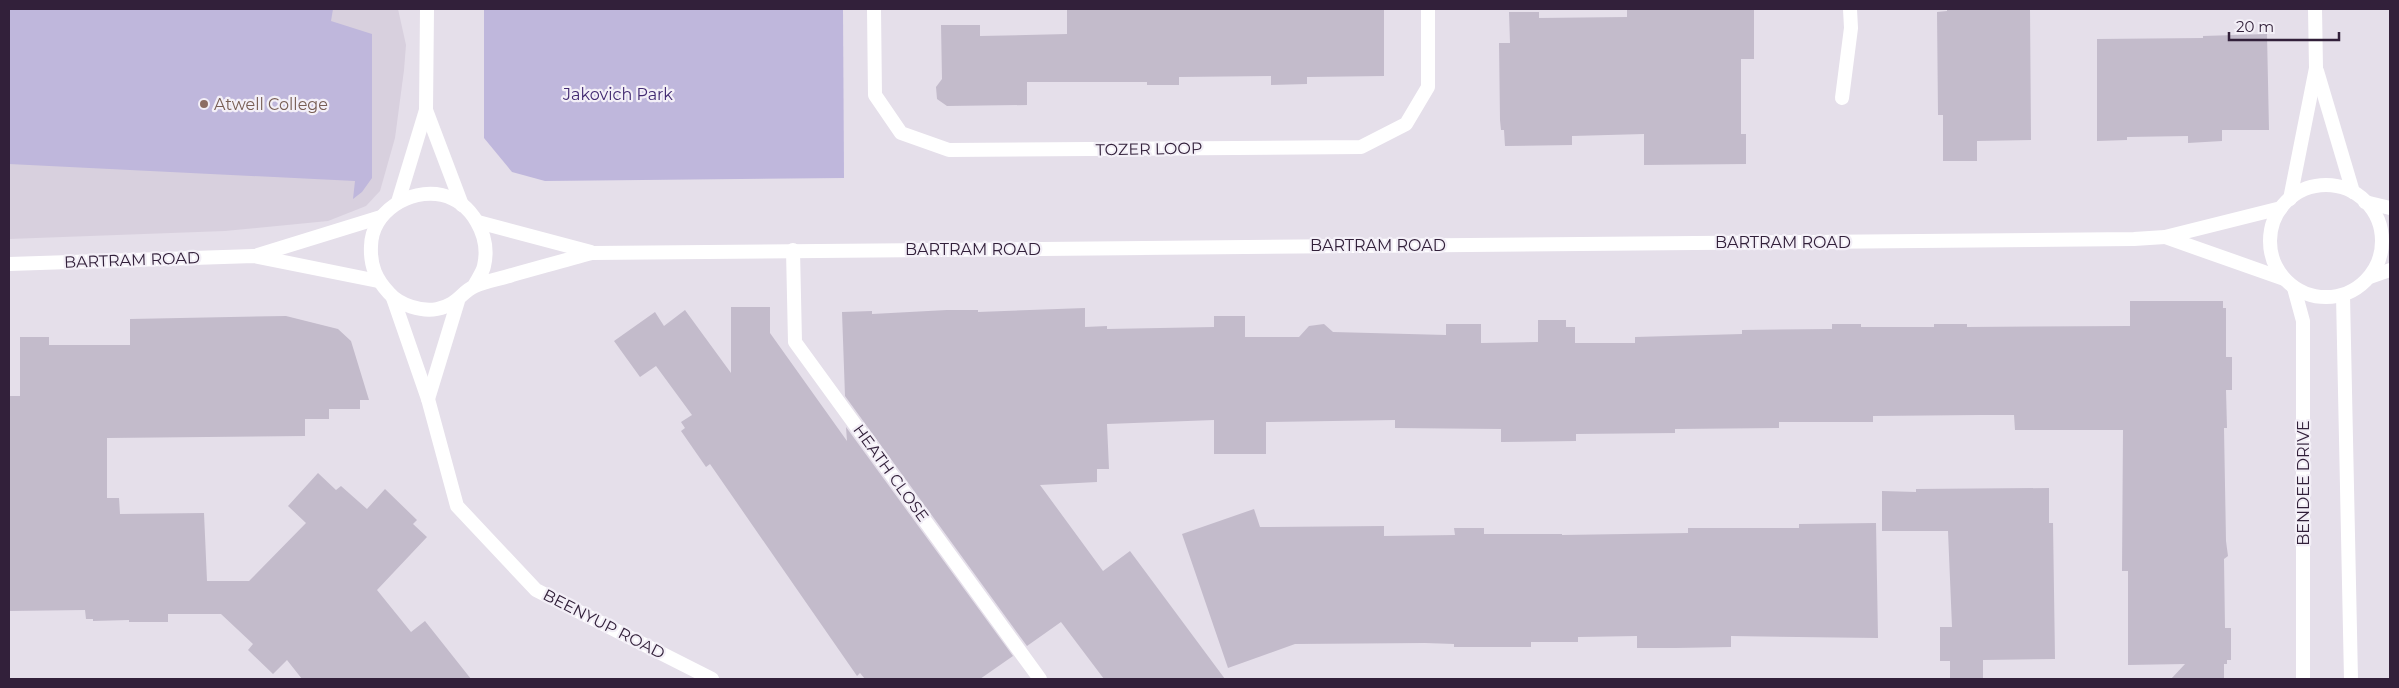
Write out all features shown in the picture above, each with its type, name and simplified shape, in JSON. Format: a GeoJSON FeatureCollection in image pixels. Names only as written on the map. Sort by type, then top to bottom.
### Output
{"type":"FeatureCollection","features":[{"type":"Feature","properties":{"kind":"street"},"geometry":{"type":"LineString","coordinates":[[398,202],[426,110],[427,9]]}},
{"type":"Feature","properties":{"kind":"street","name":"TOZER LOOP"},"geometry":{"type":"LineString","coordinates":[[874,9],[875,95],[901,133],[949,150],[1361,147],[1406,124],[1428,87],[1428,9]]}},
{"type":"Feature","properties":{"kind":"street"},"geometry":{"type":"LineString","coordinates":[[1842,98],[1851,28],[1850,9]]}},
{"type":"Feature","properties":{"kind":"street"},"geometry":{"type":"LineString","coordinates":[[2315,9],[2316,68],[2285,203],[2272,225],[2269,244],[2273,262],[2289,283],[2310,295],[2326,298],[2343,295],[2358,287],[2370,277],[2390,270]]}},
{"type":"Feature","properties":{"kind":"street"},"geometry":{"type":"LineString","coordinates":[[2316,68],[2354,192]]}},
{"type":"Feature","properties":{"kind":"street"},"geometry":{"type":"LineString","coordinates":[[426,110],[462,205]]}},
{"type":"Feature","properties":{"kind":"street"},"geometry":{"type":"LineString","coordinates":[[2285,203],[2313,186],[2333,186],[2354,192],[2375,214],[2381,230],[2382,246],[2378,262],[2370,277]]}},
{"type":"Feature","properties":{"kind":"street"},"geometry":{"type":"LineString","coordinates":[[420,195],[442,196],[462,205],[478,222],[485,244],[484,266],[474,286],[458,301],[436,309],[414,308],[393,298],[378,281],[370,260],[371,237],[381,217],[398,202],[420,195]]}},
{"type":"Feature","properties":{"kind":"street"},"geometry":{"type":"LineString","coordinates":[[2365,202],[2390,208]]}},
{"type":"Feature","properties":{"kind":"street","name":"BARTRAM ROAD"},"geometry":{"type":"LineString","coordinates":[[474,286],[592,253],[2165,237],[2285,203]]}},
{"type":"Feature","properties":{"kind":"street","name":"BARTRAM ROAD"},"geometry":{"type":"LineString","coordinates":[[254,256],[381,217]]}},
{"type":"Feature","properties":{"kind":"street","name":"BARTRAM ROAD"},"geometry":{"type":"LineString","coordinates":[[478,222],[592,253]]}},
{"type":"Feature","properties":{"kind":"street","name":"BARTRAM ROAD"},"geometry":{"type":"LineString","coordinates":[[2165,237],[2289,283]]}},
{"type":"Feature","properties":{"kind":"street","name":"HEATH CLOSE"},"geometry":{"type":"LineString","coordinates":[[792,250],[795,342],[1040,679]]}},
{"type":"Feature","properties":{"kind":"street","name":"BARTRAM ROAD"},"geometry":{"type":"LineString","coordinates":[[9,264],[254,256],[378,281]]}},
{"type":"Feature","properties":{"kind":"street","name":"BENDEE DRIVE"},"geometry":{"type":"LineString","coordinates":[[2289,283],[2303,321],[2303,679]]}},
{"type":"Feature","properties":{"kind":"street"},"geometry":{"type":"LineString","coordinates":[[2343,295],[2351,679]]}},
{"type":"Feature","properties":{"kind":"street","name":"BEENYUP ROAD"},"geometry":{"type":"LineString","coordinates":[[393,298],[428,399],[457,506],[536,590],[712,679]]}},
{"type":"Feature","properties":{"kind":"street"},"geometry":{"type":"LineString","coordinates":[[428,399],[458,301]]}},
{"type":"Feature","properties":{"kind":"shaded area","name":"Atwell College"},"geometry":{"type":"Polygon","coordinates":[[[9,9],[398,9],[406,45],[404,70],[395,138],[380,191],[366,206],[328,221],[225,231],[9,239],[9,9]]]}},
{"type":"Feature","properties":{"kind":"green space","name":"Atwell College"},"geometry":{"type":"Polygon","coordinates":[[[9,9],[333,9],[331,21],[372,34],[372,178],[362,192],[353,199],[355,181],[9,164],[9,9]]]}},
{"type":"Feature","properties":{"kind":"green space","name":"Jakovich Park"},"geometry":{"type":"Polygon","coordinates":[[[484,9],[843,9],[844,178],[545,181],[512,172],[484,138],[484,9]]]}},
{"type":"Feature","properties":{"kind":"building"},"geometry":{"type":"Polygon","coordinates":[[[1067,9],[1384,9],[1384,76],[1307,77],[1307,84],[1271,85],[1271,76],[1179,77],[1179,85],[1147,85],[1147,82],[1027,82],[1027,105],[947,106],[937,99],[936,87],[942,79],[941,25],[980,25],[980,36],[1067,34],[1067,9]]]}},
{"type":"Feature","properties":{"kind":"building"},"geometry":{"type":"Polygon","coordinates":[[[1627,9],[1754,9],[1754,59],[1741,59],[1741,134],[1746,134],[1746,164],[1644,165],[1644,134],[1572,136],[1572,145],[1505,146],[1504,130],[1501,130],[1500,120],[1499,43],[1510,43],[1509,12],[1539,12],[1539,18],[1627,17],[1627,9]]]}},
{"type":"Feature","properties":{"kind":"building"},"geometry":{"type":"Polygon","coordinates":[[[1947,9],[2030,9],[2031,140],[1977,141],[1977,161],[1943,161],[1943,115],[1938,115],[1937,12],[1947,11],[1947,9]]]}},
{"type":"Feature","properties":{"kind":"building"},"geometry":{"type":"Polygon","coordinates":[[[2267,34],[2269,130],[2222,130],[2222,141],[2188,143],[2188,136],[2127,137],[2127,140],[2097,141],[2097,39],[2203,38],[2203,36],[2267,34]]]}},
{"type":"Feature","properties":{"kind":"building"},"geometry":{"type":"Polygon","coordinates":[[[2130,301],[2223,301],[2223,308],[2226,308],[2226,357],[2232,357],[2232,390],[2226,390],[2227,428],[2224,428],[2226,541],[2228,556],[2224,559],[2225,628],[2231,628],[2231,660],[2227,660],[2227,664],[2224,664],[2224,679],[2171,679],[2185,664],[2128,665],[2128,571],[2122,571],[2123,430],[2015,430],[2014,415],[1980,415],[1873,416],[1873,422],[1779,422],[1779,428],[1675,429],[1675,433],[1576,434],[1576,441],[1501,442],[1501,429],[1395,428],[1395,420],[1266,422],[1266,454],[1214,454],[1214,420],[1107,424],[1109,469],[1097,469],[1097,482],[1040,485],[1103,571],[1130,551],[1225,679],[1104,679],[1061,622],[1027,646],[845,396],[842,312],[872,311],[872,314],[947,310],[978,310],[978,312],[1085,308],[1085,327],[1107,326],[1107,329],[1214,327],[1214,316],[1245,316],[1245,337],[1299,337],[1309,326],[1324,324],[1333,332],[1446,335],[1446,324],[1481,324],[1481,343],[1538,342],[1538,320],[1566,320],[1566,327],[1575,327],[1575,343],[1635,343],[1635,337],[1742,334],[1742,330],[1832,329],[1832,324],[1861,324],[1861,327],[1934,327],[1934,324],[1967,324],[1967,327],[2130,326],[2130,301]]]}},
{"type":"Feature","properties":{"kind":"building"},"geometry":{"type":"Polygon","coordinates":[[[731,307],[770,307],[770,333],[847,441],[846,427],[1013,656],[980,679],[865,679],[860,673],[857,676],[710,464],[706,467],[681,431],[685,428],[681,422],[692,415],[656,366],[640,377],[614,341],[655,312],[664,326],[685,310],[731,373],[731,307]]]}},
{"type":"Feature","properties":{"kind":"building"},"geometry":{"type":"Polygon","coordinates":[[[286,316],[338,329],[351,341],[369,400],[360,400],[360,409],[329,409],[329,419],[305,419],[305,436],[107,438],[107,498],[119,498],[120,514],[204,513],[207,581],[249,581],[306,523],[288,506],[318,473],[336,490],[341,486],[367,509],[385,489],[417,520],[413,524],[427,537],[377,590],[411,632],[425,621],[471,679],[302,679],[287,660],[273,674],[248,650],[253,644],[221,614],[168,614],[168,622],[129,622],[129,620],[93,621],[93,619],[86,619],[85,610],[9,611],[9,396],[20,396],[20,337],[49,337],[49,345],[130,345],[130,319],[286,316]]]}},
{"type":"Feature","properties":{"kind":"building"},"geometry":{"type":"Polygon","coordinates":[[[2049,488],[2049,523],[2053,523],[2055,659],[1983,660],[1983,679],[1950,679],[1950,661],[1940,661],[1940,627],[1952,627],[1948,531],[1882,531],[1882,491],[1916,492],[1916,489],[2049,488]]]}},
{"type":"Feature","properties":{"kind":"building"},"geometry":{"type":"Polygon","coordinates":[[[1254,509],[1260,527],[1384,526],[1384,536],[1455,535],[1454,528],[1484,528],[1484,534],[1562,535],[1688,533],[1688,528],[1799,528],[1799,524],[1876,523],[1878,638],[1731,636],[1731,647],[1676,648],[1637,648],[1637,636],[1578,637],[1578,642],[1531,642],[1531,647],[1454,647],[1454,644],[1425,643],[1295,644],[1228,668],[1182,534],[1254,509]]]}},
{"type":"Feature","properties":{"kind":"place","name":"Atwell College"},"geometry":{"type":"Point","coordinates":[204,104]}}]}
